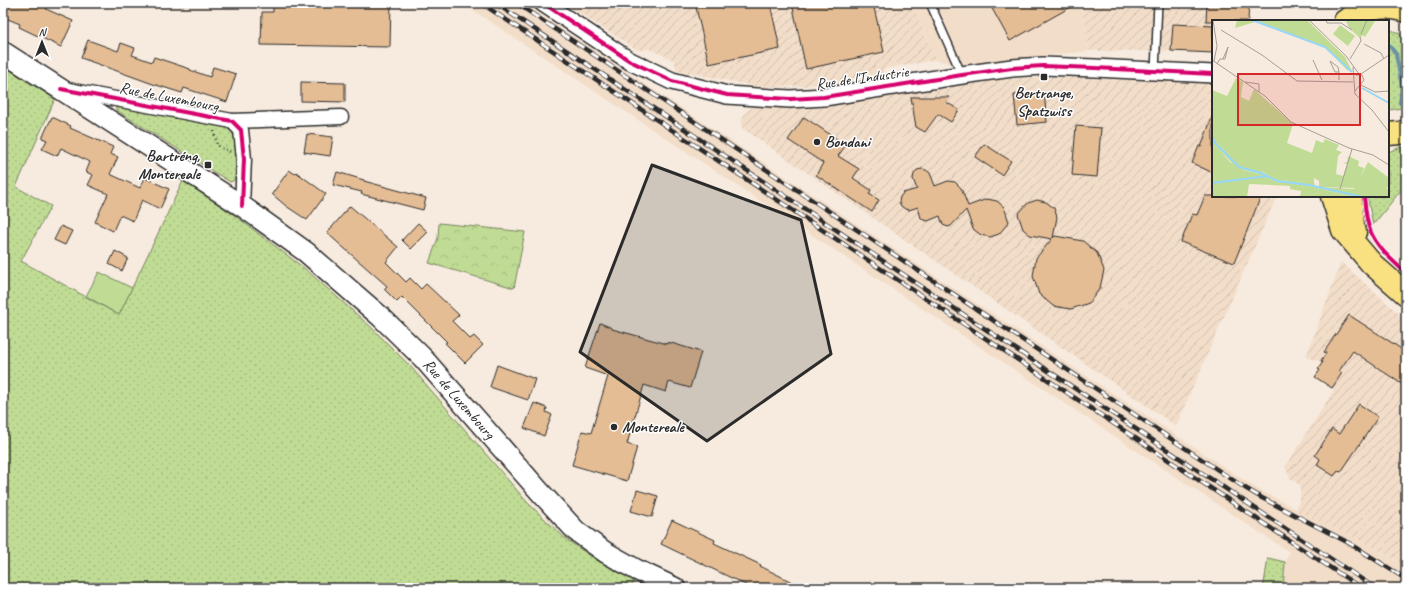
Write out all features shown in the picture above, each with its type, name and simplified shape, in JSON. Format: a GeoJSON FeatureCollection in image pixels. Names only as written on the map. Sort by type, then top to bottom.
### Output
{"type":"FeatureCollection","features":[{"type":"Feature","properties":{"kind":"main road"},"geometry":{"type":"LineString","coordinates":[[1339,20],[1340,3]]}},
{"type":"Feature","properties":{"kind":"main road"},"geometry":{"type":"LineString","coordinates":[[1346,20],[1353,15],[1368,9],[1397,8]]}},
{"type":"Feature","properties":{"kind":"main road","name":"Rue de Luxembourg"},"geometry":{"type":"LineString","coordinates":[[3,52],[242,206],[306,252],[381,317],[412,347],[576,531],[605,552],[675,588]]}},
{"type":"Feature","properties":{"kind":"main road"},"geometry":{"type":"LineString","coordinates":[[1389,134],[1400,133],[1406,130]]}},
{"type":"Feature","properties":{"kind":"main road"},"geometry":{"type":"LineString","coordinates":[[1332,197],[1343,230],[1362,254],[1406,294]]}},
{"type":"Feature","properties":{"kind":"main road"},"geometry":{"type":"LineString","coordinates":[[1350,197],[1353,226],[1362,254]]}},
{"type":"Feature","properties":{"kind":"street","name":"Rue de l'Industrie"},"geometry":{"type":"LineString","coordinates":[[543,3],[630,61],[672,81],[727,95],[790,99],[824,97],[962,75],[1012,68],[1044,66],[1211,74]]}},
{"type":"Feature","properties":{"kind":"street","name":"Rue de Luxembourg"},"geometry":{"type":"LineString","coordinates":[[61,89],[232,121],[341,117]]}},
{"type":"Feature","properties":{"kind":"street","name":"Rue de Luxembourg"},"geometry":{"type":"LineString","coordinates":[[232,121],[241,130],[244,159],[242,206]]}},
{"type":"Feature","properties":{"kind":"lane"},"geometry":{"type":"LineString","coordinates":[[930,3],[962,75]]}},
{"type":"Feature","properties":{"kind":"lane"},"geometry":{"type":"LineString","coordinates":[[1156,71],[1158,3]]}},
{"type":"Feature","properties":{"kind":"path"},"geometry":{"type":"LineString","coordinates":[[211,117],[217,145],[244,159]]}},
{"type":"Feature","properties":{"kind":"highlighted area"},"geometry":{"type":"Polygon","coordinates":[[[652,165],[801,220],[831,354],[707,441],[580,352],[652,165]]]}},
{"type":"Feature","properties":{"kind":"shaded area"},"geometry":{"type":"Polygon","coordinates":[[[462,3],[522,3],[1256,488],[1369,545],[1399,562],[1406,561],[1406,588],[1283,588],[1285,562],[1289,552],[462,3]]]}},
{"type":"Feature","properties":{"kind":"shaded area"},"geometry":{"type":"Polygon","coordinates":[[[563,3],[912,3],[936,60],[883,69],[884,74],[805,86],[759,87],[677,70],[674,60],[649,49],[638,50],[563,3]]]}},
{"type":"Feature","properties":{"kind":"shaded area"},"geometry":{"type":"Polygon","coordinates":[[[912,3],[1080,3],[1090,51],[958,65],[936,60],[912,3]]]}},
{"type":"Feature","properties":{"kind":"shaded area"},"geometry":{"type":"Polygon","coordinates":[[[1080,3],[1249,3],[1215,20],[1212,20],[1212,53],[1171,51],[1090,51],[1080,3]]]}},
{"type":"Feature","properties":{"kind":"shaded area"},"geometry":{"type":"Polygon","coordinates":[[[1055,77],[1212,83],[1212,197],[1277,197],[1176,426],[742,128],[742,119],[747,110],[759,105],[796,107],[824,105],[957,85],[1010,79],[1055,77]]]}},
{"type":"Feature","properties":{"kind":"shaded area"},"geometry":{"type":"Polygon","coordinates":[[[1341,262],[1406,320],[1406,561],[1399,562],[1369,545],[1296,510],[1300,498],[1300,485],[1290,478],[1285,467],[1334,390],[1315,377],[1323,362],[1306,357],[1341,262]]]}},
{"type":"Feature","properties":{"kind":"green space"},"geometry":{"type":"Polygon","coordinates":[[[1389,29],[1399,33],[1406,46],[1406,107],[1390,110],[1389,29]]]}},
{"type":"Feature","properties":{"kind":"green space"},"geometry":{"type":"Polygon","coordinates":[[[3,66],[55,99],[16,187],[51,206],[21,261],[119,315],[183,181],[234,215],[304,268],[371,327],[411,367],[527,502],[567,540],[598,561],[634,581],[631,588],[3,588],[3,66]]]}},
{"type":"Feature","properties":{"kind":"green space"},"geometry":{"type":"Polygon","coordinates":[[[116,106],[222,125],[232,132],[236,141],[236,177],[230,182],[116,110],[116,106]]]}},
{"type":"Feature","properties":{"kind":"green space"},"geometry":{"type":"Polygon","coordinates":[[[1406,146],[1406,184],[1373,225],[1367,197],[1389,197],[1389,152],[1406,146]]]}},
{"type":"Feature","properties":{"kind":"green space"},"geometry":{"type":"Polygon","coordinates":[[[439,223],[525,232],[514,288],[429,263],[438,238],[439,223]]]}},
{"type":"Feature","properties":{"kind":"green space"},"geometry":{"type":"Polygon","coordinates":[[[99,272],[132,288],[119,315],[86,296],[99,272]]]}},
{"type":"Feature","properties":{"kind":"green space"},"geometry":{"type":"Polygon","coordinates":[[[1268,558],[1285,562],[1283,588],[1262,588],[1268,558]]]}},
{"type":"Feature","properties":{"kind":"building"},"geometry":{"type":"Polygon","coordinates":[[[3,3],[38,3],[47,7],[46,9],[73,21],[61,47],[19,27],[20,24],[3,17],[3,3]]]}},
{"type":"Feature","properties":{"kind":"building"},"geometry":{"type":"Polygon","coordinates":[[[273,3],[391,3],[390,47],[261,45],[262,12],[273,12],[273,3]]]}},
{"type":"Feature","properties":{"kind":"building"},"geometry":{"type":"Polygon","coordinates":[[[695,3],[770,3],[780,49],[709,64],[695,3]]]}},
{"type":"Feature","properties":{"kind":"building"},"geometry":{"type":"Polygon","coordinates":[[[792,3],[873,3],[884,52],[806,69],[792,3]]]}},
{"type":"Feature","properties":{"kind":"building"},"geometry":{"type":"Polygon","coordinates":[[[989,3],[1078,3],[1010,41],[989,3]]]}},
{"type":"Feature","properties":{"kind":"building"},"geometry":{"type":"Polygon","coordinates":[[[1207,3],[1249,3],[1248,20],[1206,21],[1207,3]]]}},
{"type":"Feature","properties":{"kind":"building"},"geometry":{"type":"Polygon","coordinates":[[[1173,24],[1212,26],[1212,53],[1171,51],[1173,24]]]}},
{"type":"Feature","properties":{"kind":"building"},"geometry":{"type":"Polygon","coordinates":[[[88,40],[118,51],[121,43],[135,48],[132,55],[152,62],[154,57],[210,77],[213,67],[236,74],[227,102],[184,88],[182,93],[81,58],[88,40]]]}},
{"type":"Feature","properties":{"kind":"building"},"geometry":{"type":"Polygon","coordinates":[[[301,82],[345,83],[345,102],[301,101],[301,82]]]}},
{"type":"Feature","properties":{"kind":"building"},"geometry":{"type":"Polygon","coordinates":[[[1044,92],[1047,122],[1017,125],[1014,95],[1044,92]]]}},
{"type":"Feature","properties":{"kind":"building"},"geometry":{"type":"Polygon","coordinates":[[[911,97],[949,97],[946,102],[959,110],[951,122],[938,114],[925,132],[916,127],[911,97]]]}},
{"type":"Feature","properties":{"kind":"building"},"geometry":{"type":"Polygon","coordinates":[[[52,117],[71,126],[70,128],[113,147],[110,154],[118,157],[110,174],[140,188],[145,178],[169,189],[160,209],[142,200],[133,221],[120,215],[113,231],[95,222],[108,194],[88,185],[93,175],[86,172],[90,162],[61,148],[57,156],[42,149],[47,140],[42,138],[52,117]]]}},
{"type":"Feature","properties":{"kind":"building"},"geometry":{"type":"Polygon","coordinates":[[[804,117],[846,145],[838,156],[859,169],[853,178],[871,190],[869,194],[879,200],[872,212],[816,175],[823,163],[788,140],[804,117]]]}},
{"type":"Feature","properties":{"kind":"building"},"geometry":{"type":"Polygon","coordinates":[[[1212,117],[1212,173],[1192,163],[1199,146],[1201,147],[1212,117]]]}},
{"type":"Feature","properties":{"kind":"building"},"geometry":{"type":"Polygon","coordinates":[[[1076,126],[1101,128],[1097,177],[1072,175],[1076,126]]]}},
{"type":"Feature","properties":{"kind":"building"},"geometry":{"type":"Polygon","coordinates":[[[307,134],[333,137],[330,156],[304,152],[307,134]]]}},
{"type":"Feature","properties":{"kind":"building"},"geometry":{"type":"Polygon","coordinates":[[[984,144],[1011,161],[1002,175],[975,157],[984,144]]]}},
{"type":"Feature","properties":{"kind":"building"},"geometry":{"type":"Polygon","coordinates":[[[922,169],[930,173],[935,186],[948,181],[955,182],[961,188],[968,206],[987,199],[997,201],[1004,207],[1009,222],[999,234],[990,237],[981,235],[973,229],[966,210],[951,226],[948,227],[943,225],[940,216],[928,221],[921,218],[918,207],[909,210],[905,209],[899,202],[900,197],[903,193],[917,189],[913,179],[914,174],[917,170],[922,169]]]}},
{"type":"Feature","properties":{"kind":"building"},"geometry":{"type":"Polygon","coordinates":[[[289,170],[295,174],[296,172],[326,194],[307,220],[286,206],[272,194],[289,170]]]}},
{"type":"Feature","properties":{"kind":"building"},"geometry":{"type":"Polygon","coordinates":[[[337,172],[426,198],[423,210],[333,185],[337,172]]]}},
{"type":"Feature","properties":{"kind":"building"},"geometry":{"type":"Polygon","coordinates":[[[1205,196],[1261,197],[1234,263],[1181,242],[1192,214],[1197,215],[1205,196]]]}},
{"type":"Feature","properties":{"kind":"building"},"geometry":{"type":"Polygon","coordinates":[[[1037,200],[1046,202],[1054,208],[1057,217],[1053,238],[1055,236],[1083,241],[1097,253],[1104,270],[1100,288],[1089,303],[1071,309],[1053,306],[1039,294],[1033,276],[1036,258],[1052,239],[1030,235],[1023,229],[1018,214],[1028,203],[1037,200]]]}},
{"type":"Feature","properties":{"kind":"building"},"geometry":{"type":"Polygon","coordinates":[[[350,206],[398,247],[386,262],[406,282],[410,278],[421,289],[426,284],[459,315],[452,321],[470,339],[474,336],[483,345],[465,363],[445,343],[447,342],[402,297],[397,302],[384,289],[387,286],[327,233],[350,206]]]}},
{"type":"Feature","properties":{"kind":"building"},"geometry":{"type":"Polygon","coordinates":[[[418,223],[428,232],[411,249],[402,240],[418,223]]]}},
{"type":"Feature","properties":{"kind":"building"},"geometry":{"type":"Polygon","coordinates":[[[61,226],[72,231],[65,245],[54,240],[61,226]]]}},
{"type":"Feature","properties":{"kind":"building"},"geometry":{"type":"Polygon","coordinates":[[[115,251],[128,258],[122,271],[109,264],[115,251]]]}},
{"type":"Feature","properties":{"kind":"building"},"geometry":{"type":"Polygon","coordinates":[[[1349,315],[1406,352],[1406,387],[1353,351],[1339,371],[1342,373],[1332,388],[1315,377],[1323,362],[1321,361],[1326,353],[1324,352],[1349,315]]]}},
{"type":"Feature","properties":{"kind":"building"},"geometry":{"type":"Polygon","coordinates":[[[600,323],[612,329],[667,344],[668,342],[701,352],[690,388],[669,382],[666,392],[644,385],[627,444],[637,447],[627,481],[572,465],[582,431],[591,433],[608,376],[585,368],[600,323]]]}},
{"type":"Feature","properties":{"kind":"building"},"geometry":{"type":"Polygon","coordinates":[[[497,365],[535,379],[528,400],[490,387],[497,365]]]}},
{"type":"Feature","properties":{"kind":"building"},"geometry":{"type":"Polygon","coordinates":[[[534,403],[547,408],[546,412],[552,415],[544,436],[524,428],[534,403]]]}},
{"type":"Feature","properties":{"kind":"building"},"geometry":{"type":"Polygon","coordinates":[[[1359,404],[1378,417],[1341,472],[1338,471],[1334,476],[1317,465],[1320,459],[1315,455],[1332,429],[1339,434],[1359,404]]]}},
{"type":"Feature","properties":{"kind":"building"},"geometry":{"type":"Polygon","coordinates":[[[637,490],[658,496],[652,517],[631,511],[637,490]]]}},
{"type":"Feature","properties":{"kind":"building"},"geometry":{"type":"Polygon","coordinates":[[[672,520],[715,540],[714,543],[761,565],[760,566],[804,588],[752,588],[661,544],[672,520]]]}},
{"type":"Feature","properties":{"kind":"waterway"},"geometry":{"type":"LineString","coordinates":[[1344,3],[1351,9]]}},
{"type":"Feature","properties":{"kind":"waterway"},"geometry":{"type":"LineString","coordinates":[[1389,45],[1396,54],[1402,87],[1400,103]]}},
{"type":"Feature","properties":{"kind":"railway"},"geometry":{"type":"LineString","coordinates":[[481,3],[1361,588]]}},
{"type":"Feature","properties":{"kind":"railway"},"geometry":{"type":"LineString","coordinates":[[495,3],[1375,588]]}},
{"type":"Feature","properties":{"kind":"railway"},"geometry":{"type":"LineString","coordinates":[[516,3],[1245,488],[1349,543],[1406,579]]}},
{"type":"Feature","properties":{"kind":"cycle path"},"geometry":{"type":"LineString","coordinates":[[543,3],[630,61],[672,81],[727,95],[790,99],[824,97],[962,75],[1012,68],[1043,66],[1212,74]]}},
{"type":"Feature","properties":{"kind":"cycle path"},"geometry":{"type":"LineString","coordinates":[[61,89],[232,121],[241,130],[244,159],[242,206]]}},
{"type":"Feature","properties":{"kind":"cycle path"},"geometry":{"type":"LineString","coordinates":[[1364,197],[1370,230],[1376,242],[1406,273]]}},
{"type":"Feature","properties":{"kind":"place","name":"Bertrange, Spatzwiss"},"geometry":{"type":"Point","coordinates":[1044,77]}},
{"type":"Feature","properties":{"kind":"place","name":"Bondani"},"geometry":{"type":"Point","coordinates":[817,142]}},
{"type":"Feature","properties":{"kind":"place","name":"Bartréng, Montereale"},"geometry":{"type":"Point","coordinates":[208,165]}},
{"type":"Feature","properties":{"kind":"place","name":"Montereale"},"geometry":{"type":"Point","coordinates":[614,427]}}]}
